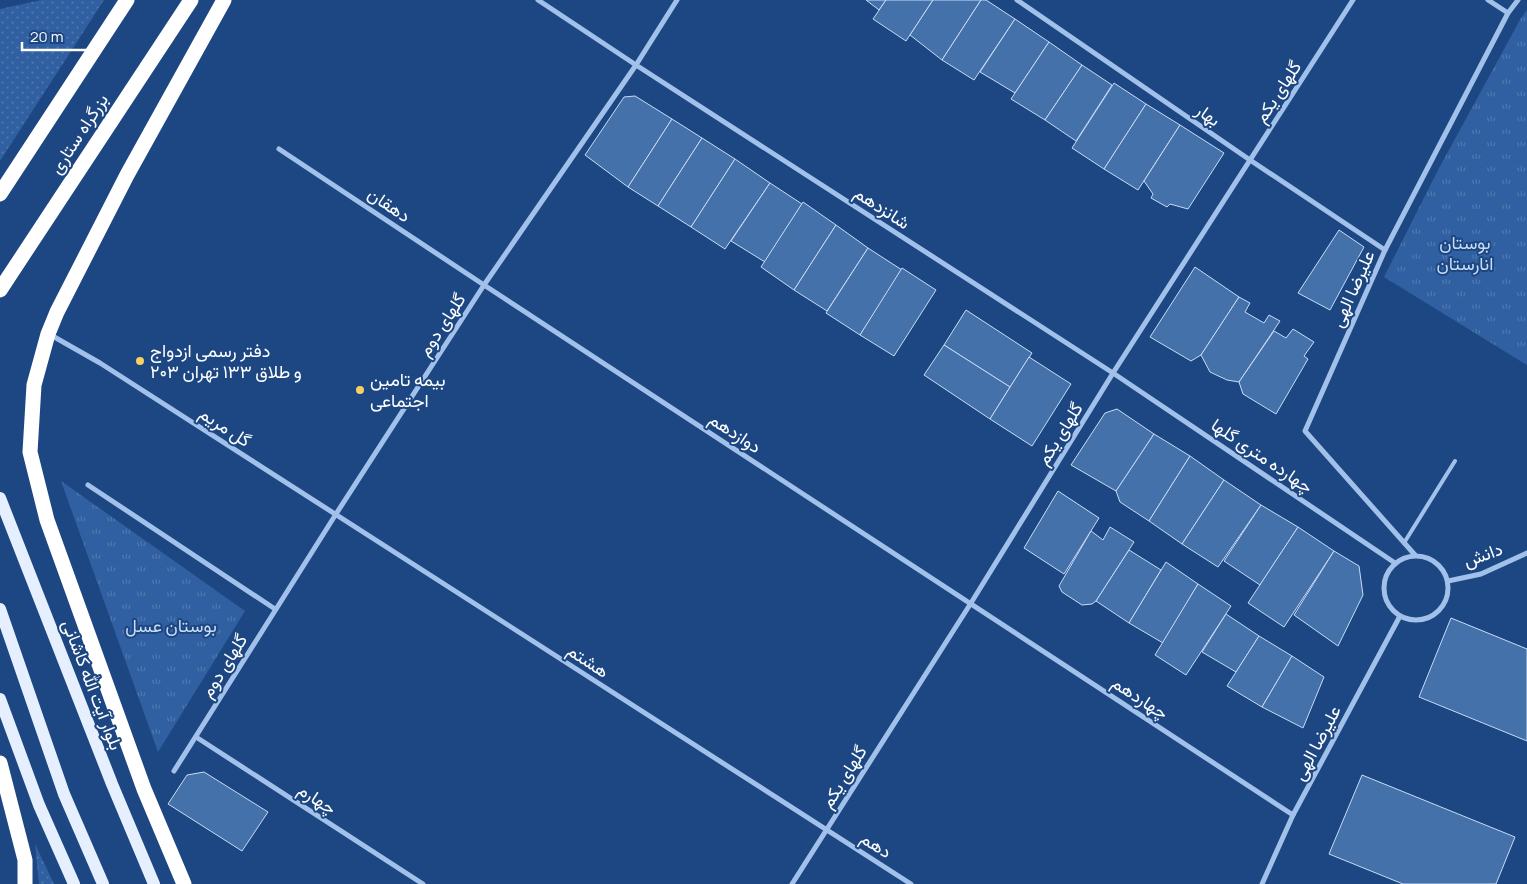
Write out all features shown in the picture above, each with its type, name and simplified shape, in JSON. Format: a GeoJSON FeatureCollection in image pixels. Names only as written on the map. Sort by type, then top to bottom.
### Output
{"type":"FeatureCollection","features":[{"type":"Feature","properties":{"kind":"highway","name":"بزرگراه ستاری"},"geometry":{"type":"LineString","coordinates":[[0,194],[127,0]]}},
{"type":"Feature","properties":{"kind":"highway","name":"بزرگراه ستاری"},"geometry":{"type":"LineString","coordinates":[[0,290],[191,0]]}},
{"type":"Feature","properties":{"kind":"highway"},"geometry":{"type":"LineString","coordinates":[[184,884],[144,789],[45,512],[30,452],[34,384],[48,334],[57,312],[127,175],[224,0]]}},
{"type":"Feature","properties":{"kind":"highway"},"geometry":{"type":"LineString","coordinates":[[0,763],[26,860],[25,884]]}},
{"type":"Feature","properties":{"kind":"main road","name":"بلوار آیت الله کاشانی"},"geometry":{"type":"LineString","coordinates":[[0,498],[112,784],[154,884]]}},
{"type":"Feature","properties":{"kind":"main road"},"geometry":{"type":"LineString","coordinates":[[0,609],[64,794],[103,884]]}},
{"type":"Feature","properties":{"kind":"main road"},"geometry":{"type":"LineString","coordinates":[[0,699],[39,805],[74,884]]}},
{"type":"Feature","properties":{"kind":"street","name":"شانزدهم"},"geometry":{"type":"LineString","coordinates":[[538,0],[636,66],[1113,373]]}},
{"type":"Feature","properties":{"kind":"street","name":"گلهای دوم"},"geometry":{"type":"LineString","coordinates":[[174,771],[336,514],[484,285],[636,66],[677,0]]}},
{"type":"Feature","properties":{"kind":"street","name":"بهار"},"geometry":{"type":"LineString","coordinates":[[1017,0],[1385,250]]}},
{"type":"Feature","properties":{"kind":"street","name":"گلهای یکم"},"geometry":{"type":"LineString","coordinates":[[792,884],[971,603],[1113,373],[1353,0]]}},
{"type":"Feature","properties":{"kind":"street"},"geometry":{"type":"LineString","coordinates":[[1488,0],[1508,13]]}},
{"type":"Feature","properties":{"kind":"street","name":"علیرضا الهی"},"geometry":{"type":"LineString","coordinates":[[1415,555],[1305,431],[1385,250],[1508,13],[1518,0]]}},
{"type":"Feature","properties":{"kind":"street","name":"دهقان"},"geometry":{"type":"LineString","coordinates":[[279,149],[484,285]]}},
{"type":"Feature","properties":{"kind":"street","name":"دوازدهم"},"geometry":{"type":"LineString","coordinates":[[484,285],[971,603]]}},
{"type":"Feature","properties":{"kind":"street","name":"گل مریم"},"geometry":{"type":"LineString","coordinates":[[48,334],[100,363],[336,514]]}},
{"type":"Feature","properties":{"kind":"street","name":"چهارده متری گلها"},"geometry":{"type":"LineString","coordinates":[[1113,373],[1395,563]]}},
{"type":"Feature","properties":{"kind":"street"},"geometry":{"type":"LineString","coordinates":[[88,485],[275,610]]}},
{"type":"Feature","properties":{"kind":"street","name":"هشتم"},"geometry":{"type":"LineString","coordinates":[[336,514],[826,830]]}},
{"type":"Feature","properties":{"kind":"street","name":"دانش"},"geometry":{"type":"LineString","coordinates":[[1448,581],[1481,574],[1527,553]]}},
{"type":"Feature","properties":{"kind":"street"},"geometry":{"type":"LineString","coordinates":[[1415,555],[1426,557],[1436,562],[1444,570],[1449,591],[1446,602],[1440,611],[1431,617],[1421,620],[1410,620],[1392,610],[1386,601],[1383,590],[1388,570],[1395,563],[1415,555]]}},
{"type":"Feature","properties":{"kind":"street","name":"چهاردهم"},"geometry":{"type":"LineString","coordinates":[[971,603],[1294,816]]}},
{"type":"Feature","properties":{"kind":"street","name":"علیرضا الهی"},"geometry":{"type":"LineString","coordinates":[[1262,884],[1294,816],[1400,616]]}},
{"type":"Feature","properties":{"kind":"street","name":"چهارم"},"geometry":{"type":"LineString","coordinates":[[196,737],[423,884]]}},
{"type":"Feature","properties":{"kind":"street","name":"دهم"},"geometry":{"type":"LineString","coordinates":[[826,830],[911,884]]}},
{"type":"Feature","properties":{"kind":"lane"},"geometry":{"type":"LineString","coordinates":[[1404,543],[1455,461]]}},
{"type":"Feature","properties":{"kind":"green space"},"geometry":{"type":"Polygon","coordinates":[[[41,0],[104,0],[0,161],[0,9],[41,0]]]}},
{"type":"Feature","properties":{"kind":"green space","name":"بوستان انارستان"},"geometry":{"type":"Polygon","coordinates":[[[1527,10],[1527,365],[1384,277],[1438,170],[1527,10]]]}},
{"type":"Feature","properties":{"kind":"green space","name":"بوستان عسل"},"geometry":{"type":"Polygon","coordinates":[[[61,481],[245,611],[158,752],[61,481]]]}},
{"type":"Feature","properties":{"kind":"green space"},"geometry":{"type":"Polygon","coordinates":[[[35,844],[54,884],[39,884],[35,844]]]}},
{"type":"Feature","properties":{"kind":"building"},"geometry":{"type":"Polygon","coordinates":[[[866,0],[886,0],[879,10],[866,0]]]}},
{"type":"Feature","properties":{"kind":"building"},"geometry":{"type":"Polygon","coordinates":[[[886,0],[933,0],[906,41],[873,19],[886,0]]]}},
{"type":"Feature","properties":{"kind":"building"},"geometry":{"type":"Polygon","coordinates":[[[933,0],[981,0],[942,60],[910,35],[933,0]]]}},
{"type":"Feature","properties":{"kind":"building"},"geometry":{"type":"Polygon","coordinates":[[[981,0],[986,0],[1015,19],[974,80],[942,60],[981,0]]]}},
{"type":"Feature","properties":{"kind":"building"},"geometry":{"type":"Polygon","coordinates":[[[1015,19],[1049,42],[1015,93],[980,72],[1015,19]]]}},
{"type":"Feature","properties":{"kind":"building"},"geometry":{"type":"Polygon","coordinates":[[[1049,42],[1082,65],[1045,120],[1011,99],[1049,42]]]}},
{"type":"Feature","properties":{"kind":"building"},"geometry":{"type":"Polygon","coordinates":[[[1082,65],[1112,85],[1076,141],[1045,120],[1082,65]]]}},
{"type":"Feature","properties":{"kind":"building"},"geometry":{"type":"Polygon","coordinates":[[[1114,83],[1146,104],[1104,169],[1072,148],[1114,83]]]}},
{"type":"Feature","properties":{"kind":"building"},"geometry":{"type":"Polygon","coordinates":[[[635,96],[672,119],[628,187],[585,155],[624,97],[635,96]]]}},
{"type":"Feature","properties":{"kind":"building"},"geometry":{"type":"Polygon","coordinates":[[[1146,104],[1180,125],[1138,190],[1104,169],[1146,104]]]}},
{"type":"Feature","properties":{"kind":"building"},"geometry":{"type":"Polygon","coordinates":[[[672,119],[702,138],[658,206],[628,187],[672,119]]]}},
{"type":"Feature","properties":{"kind":"building"},"geometry":{"type":"Polygon","coordinates":[[[1180,125],[1224,153],[1188,209],[1170,204],[1167,207],[1151,198],[1153,194],[1144,181],[1180,125]]]}},
{"type":"Feature","properties":{"kind":"building"},"geometry":{"type":"Polygon","coordinates":[[[702,138],[735,159],[691,227],[658,206],[702,138]]]}},
{"type":"Feature","properties":{"kind":"building"},"geometry":{"type":"Polygon","coordinates":[[[735,159],[770,183],[725,249],[691,227],[735,159]]]}},
{"type":"Feature","properties":{"kind":"building"},"geometry":{"type":"Polygon","coordinates":[[[770,183],[802,204],[765,262],[731,241],[770,183]]]}},
{"type":"Feature","properties":{"kind":"building"},"geometry":{"type":"Polygon","coordinates":[[[803,202],[836,225],[794,290],[761,267],[803,202]]]}},
{"type":"Feature","properties":{"kind":"building"},"geometry":{"type":"Polygon","coordinates":[[[836,225],[868,248],[827,311],[794,290],[836,225]]]}},
{"type":"Feature","properties":{"kind":"building"},"geometry":{"type":"Polygon","coordinates":[[[1339,230],[1364,247],[1330,310],[1298,293],[1339,230]]]}},
{"type":"Feature","properties":{"kind":"building"},"geometry":{"type":"Polygon","coordinates":[[[868,248],[902,270],[860,335],[826,313],[868,248]]]}},
{"type":"Feature","properties":{"kind":"building"},"geometry":{"type":"Polygon","coordinates":[[[1195,267],[1239,297],[1201,355],[1191,361],[1150,337],[1195,267]]]}},
{"type":"Feature","properties":{"kind":"building"},"geometry":{"type":"Polygon","coordinates":[[[902,268],[936,290],[894,356],[860,335],[902,268]]]}},
{"type":"Feature","properties":{"kind":"building"},"geometry":{"type":"Polygon","coordinates":[[[1239,297],[1250,303],[1245,312],[1264,323],[1269,315],[1280,321],[1239,382],[1227,380],[1210,372],[1201,355],[1239,297]]]}},
{"type":"Feature","properties":{"kind":"building"},"geometry":{"type":"Polygon","coordinates":[[[966,310],[1032,353],[1010,387],[944,345],[966,310]]]}},
{"type":"Feature","properties":{"kind":"building"},"geometry":{"type":"Polygon","coordinates":[[[1293,329],[1314,342],[1304,356],[1308,359],[1276,414],[1243,394],[1239,382],[1274,331],[1286,338],[1293,329]]]}},
{"type":"Feature","properties":{"kind":"building"},"geometry":{"type":"Polygon","coordinates":[[[944,345],[1010,387],[990,419],[924,375],[944,345]]]}},
{"type":"Feature","properties":{"kind":"building"},"geometry":{"type":"Polygon","coordinates":[[[1029,357],[1071,384],[1032,446],[990,419],[1029,357]]]}},
{"type":"Feature","properties":{"kind":"building"},"geometry":{"type":"Polygon","coordinates":[[[1117,409],[1154,434],[1116,491],[1071,465],[1105,413],[1117,409]]]}},
{"type":"Feature","properties":{"kind":"building"},"geometry":{"type":"Polygon","coordinates":[[[1154,434],[1190,456],[1149,521],[1120,502],[1116,491],[1154,434]]]}},
{"type":"Feature","properties":{"kind":"building"},"geometry":{"type":"Polygon","coordinates":[[[1190,456],[1224,480],[1182,544],[1149,521],[1190,456]]]}},
{"type":"Feature","properties":{"kind":"building"},"geometry":{"type":"Polygon","coordinates":[[[1224,480],[1261,505],[1218,567],[1182,544],[1224,480]]]}},
{"type":"Feature","properties":{"kind":"building"},"geometry":{"type":"Polygon","coordinates":[[[1058,491],[1099,518],[1064,574],[1024,548],[1058,491]]]}},
{"type":"Feature","properties":{"kind":"building"},"geometry":{"type":"Polygon","coordinates":[[[1261,505],[1298,527],[1260,585],[1224,561],[1261,505]]]}},
{"type":"Feature","properties":{"kind":"building"},"geometry":{"type":"Polygon","coordinates":[[[1110,527],[1134,542],[1096,601],[1092,604],[1082,605],[1062,592],[1059,586],[1091,531],[1103,540],[1110,527]]]}},
{"type":"Feature","properties":{"kind":"building"},"geometry":{"type":"Polygon","coordinates":[[[1298,527],[1334,551],[1284,627],[1248,603],[1298,527]]]}},
{"type":"Feature","properties":{"kind":"building"},"geometry":{"type":"Polygon","coordinates":[[[1129,550],[1161,570],[1129,623],[1096,601],[1129,550]]]}},
{"type":"Feature","properties":{"kind":"building"},"geometry":{"type":"Polygon","coordinates":[[[1334,551],[1359,566],[1363,595],[1338,646],[1294,615],[1334,551]]]}},
{"type":"Feature","properties":{"kind":"building"},"geometry":{"type":"Polygon","coordinates":[[[1166,562],[1198,584],[1163,643],[1129,623],[1166,562]]]}},
{"type":"Feature","properties":{"kind":"building"},"geometry":{"type":"Polygon","coordinates":[[[1198,584],[1231,606],[1186,675],[1155,655],[1198,584]]]}},
{"type":"Feature","properties":{"kind":"building"},"geometry":{"type":"Polygon","coordinates":[[[1226,614],[1259,636],[1236,672],[1202,652],[1226,614]]]}},
{"type":"Feature","properties":{"kind":"building"},"geometry":{"type":"Polygon","coordinates":[[[1451,618],[1527,649],[1527,741],[1419,697],[1451,618]]]}},
{"type":"Feature","properties":{"kind":"building"},"geometry":{"type":"Polygon","coordinates":[[[1259,636],[1292,656],[1262,707],[1227,686],[1259,636]]]}},
{"type":"Feature","properties":{"kind":"building"},"geometry":{"type":"Polygon","coordinates":[[[1292,656],[1324,677],[1303,728],[1262,707],[1292,656]]]}},
{"type":"Feature","properties":{"kind":"building"},"geometry":{"type":"Polygon","coordinates":[[[204,772],[268,812],[242,851],[168,804],[187,775],[204,772]]]}},
{"type":"Feature","properties":{"kind":"building"},"geometry":{"type":"Polygon","coordinates":[[[1362,775],[1515,837],[1496,884],[1403,884],[1329,854],[1362,775]]]}},
{"type":"Feature","properties":{"kind":"place","name":"دفتر رسمی ازدواج ۲۰۳ و طلاق ۱۳۳ تهران"},"geometry":{"type":"Point","coordinates":[140,361]}},
{"type":"Feature","properties":{"kind":"place","name":"بیمه تامین اجتماعی"},"geometry":{"type":"Point","coordinates":[360,390]}}]}
